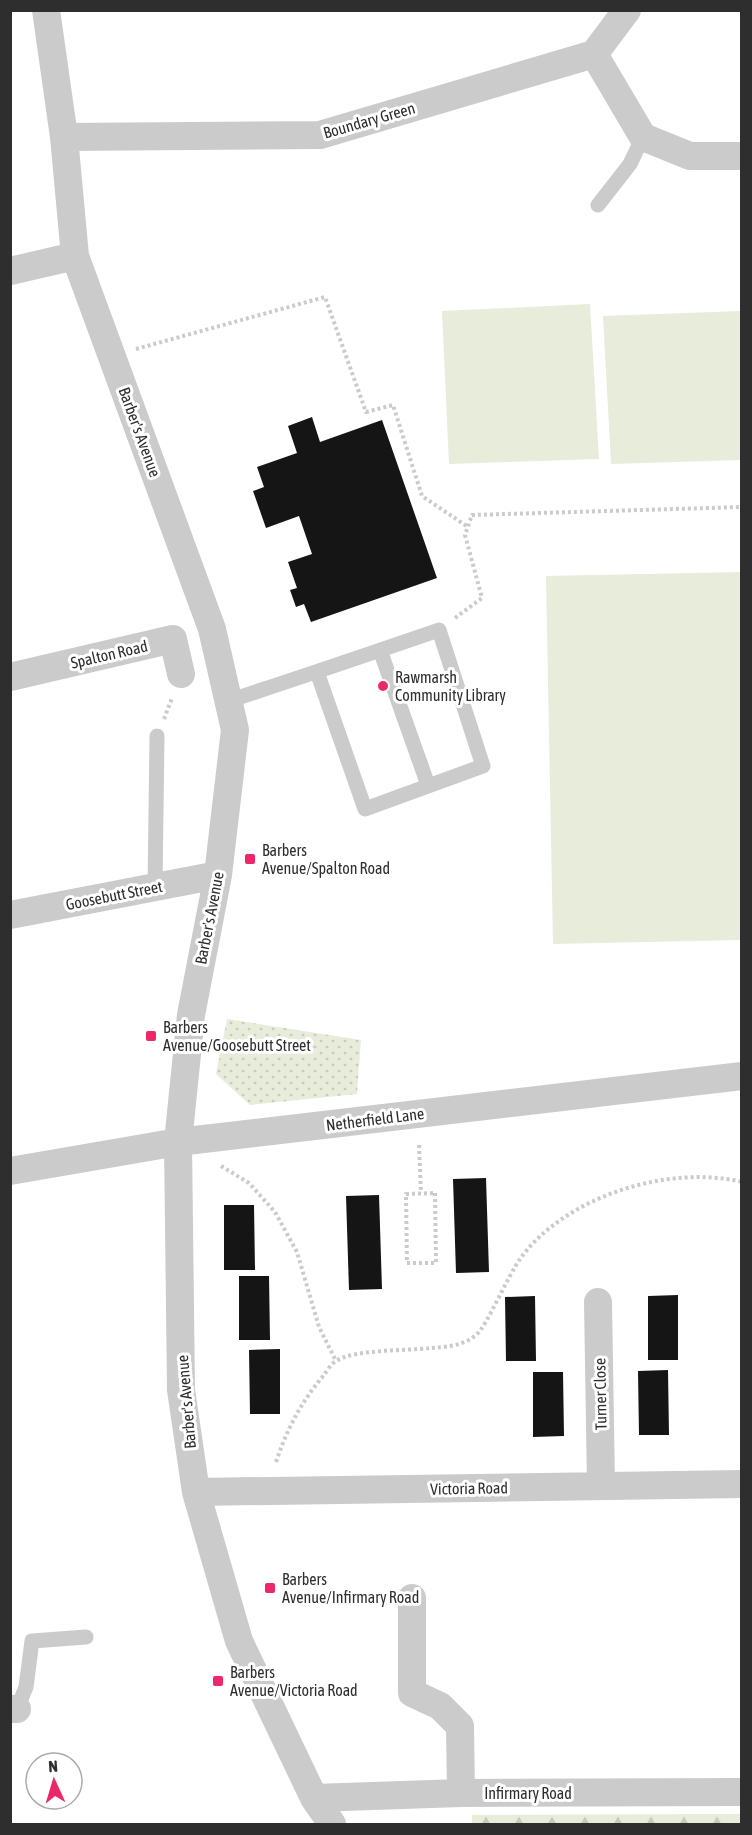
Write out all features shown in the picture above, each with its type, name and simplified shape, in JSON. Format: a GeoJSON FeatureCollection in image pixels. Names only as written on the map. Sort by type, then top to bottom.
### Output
{"type":"FeatureCollection","features":[{"type":"Feature","properties":{"kind":"street","name":"Barber's Avenue"},"geometry":{"type":"LineString","coordinates":[[46,10],[64,137],[75,256],[212,629],[235,730],[218,875],[191,1015],[178,1142],[181,1390],[196,1492],[238,1641],[314,1798],[332,1824]]}},
{"type":"Feature","properties":{"kind":"street"},"geometry":{"type":"LineString","coordinates":[[627,10],[594,54],[644,137],[690,156],[741,156]]}},
{"type":"Feature","properties":{"kind":"street","name":"Boundary Green"},"geometry":{"type":"LineString","coordinates":[[64,137],[320,135],[594,54]]}},
{"type":"Feature","properties":{"kind":"street"},"geometry":{"type":"LineString","coordinates":[[10,271],[75,256]]}},
{"type":"Feature","properties":{"kind":"street","name":"Spalton Road"},"geometry":{"type":"LineString","coordinates":[[10,677],[173,639],[182,674]]}},
{"type":"Feature","properties":{"kind":"street","name":"Goosebutt Street"},"geometry":{"type":"LineString","coordinates":[[10,915],[218,875]]}},
{"type":"Feature","properties":{"kind":"street","name":"Netherfield Lane"},"geometry":{"type":"LineString","coordinates":[[10,1171],[178,1142],[741,1076]]}},
{"type":"Feature","properties":{"kind":"street","name":"Turner Close"},"geometry":{"type":"LineString","coordinates":[[598,1302],[601,1486]]}},
{"type":"Feature","properties":{"kind":"street","name":"Victoria Road"},"geometry":{"type":"LineString","coordinates":[[196,1492],[741,1484]]}},
{"type":"Feature","properties":{"kind":"street"},"geometry":{"type":"LineString","coordinates":[[412,1598],[412,1693],[440,1706],[460,1726],[461,1793]]}},
{"type":"Feature","properties":{"kind":"street","name":"Infirmary Road"},"geometry":{"type":"LineString","coordinates":[[314,1798],[461,1793],[741,1792]]}},
{"type":"Feature","properties":{"kind":"lane"},"geometry":{"type":"LineString","coordinates":[[598,205],[630,164],[644,137]]}},
{"type":"Feature","properties":{"kind":"lane"},"geometry":{"type":"LineString","coordinates":[[228,701],[439,630],[483,766],[365,809],[316,672]]}},
{"type":"Feature","properties":{"kind":"lane"},"geometry":{"type":"LineString","coordinates":[[380,650],[428,785]]}},
{"type":"Feature","properties":{"kind":"lane"},"geometry":{"type":"LineString","coordinates":[[155,887],[157,736]]}},
{"type":"Feature","properties":{"kind":"lane"},"geometry":{"type":"LineString","coordinates":[[14,1709],[26,1687],[32,1641],[86,1637]]}},
{"type":"Feature","properties":{"kind":"path"},"geometry":{"type":"LineString","coordinates":[[112,356],[325,297],[366,412],[393,405],[422,496],[468,527]]}},
{"type":"Feature","properties":{"kind":"path"},"geometry":{"type":"LineString","coordinates":[[439,630],[482,598],[465,535],[472,515],[741,507]]}},
{"type":"Feature","properties":{"kind":"path"},"geometry":{"type":"LineString","coordinates":[[157,736],[182,674]]}},
{"type":"Feature","properties":{"kind":"path"},"geometry":{"type":"LineString","coordinates":[[419,1145],[421,1193]]}},
{"type":"Feature","properties":{"kind":"path"},"geometry":{"type":"LineString","coordinates":[[217,1163],[249,1183],[275,1212],[297,1252],[319,1327],[336,1361]]}},
{"type":"Feature","properties":{"kind":"path"},"geometry":{"type":"LineString","coordinates":[[276,1463],[288,1427],[309,1393],[336,1361],[377,1351],[456,1346],[478,1334],[521,1258],[544,1232],[591,1201],[633,1187],[668,1180],[696,1178],[741,1182]]}},
{"type":"Feature","properties":{"kind":"path"},"geometry":{"type":"LineString","coordinates":[[421,1193],[435,1193],[436,1263],[407,1263],[406,1194],[421,1193]]}},
{"type":"Feature","properties":{"kind":"green space"},"geometry":{"type":"Polygon","coordinates":[[[590,304],[599,459],[449,464],[442,311],[590,304]]]}},
{"type":"Feature","properties":{"kind":"green space"},"geometry":{"type":"Polygon","coordinates":[[[741,311],[741,460],[611,464],[603,316],[741,311]]]}},
{"type":"Feature","properties":{"kind":"green space"},"geometry":{"type":"Polygon","coordinates":[[[741,572],[741,940],[553,944],[546,576],[741,572]]]}},
{"type":"Feature","properties":{"kind":"green space"},"geometry":{"type":"Polygon","coordinates":[[[227,1019],[361,1040],[357,1094],[250,1105],[216,1074],[227,1019]]]}},
{"type":"Feature","properties":{"kind":"green space"},"geometry":{"type":"Polygon","coordinates":[[[741,1814],[741,1824],[472,1824],[472,1815],[741,1814]]]}},
{"type":"Feature","properties":{"kind":"building"},"geometry":{"type":"Polygon","coordinates":[[[312,417],[320,442],[382,420],[437,578],[311,622],[304,604],[296,607],[290,590],[297,588],[288,562],[312,554],[299,516],[266,528],[253,491],[264,487],[257,467],[297,453],[288,426],[312,417]]]}},
{"type":"Feature","properties":{"kind":"building"},"geometry":{"type":"Polygon","coordinates":[[[486,1178],[489,1272],[456,1273],[453,1179],[486,1178]]]}},
{"type":"Feature","properties":{"kind":"building"},"geometry":{"type":"Polygon","coordinates":[[[379,1195],[382,1289],[349,1290],[346,1196],[379,1195]]]}},
{"type":"Feature","properties":{"kind":"building"},"geometry":{"type":"Polygon","coordinates":[[[224,1205],[254,1205],[255,1270],[224,1270],[224,1205]]]}},
{"type":"Feature","properties":{"kind":"building"},"geometry":{"type":"Polygon","coordinates":[[[239,1276],[269,1276],[270,1340],[239,1340],[239,1276]]]}},
{"type":"Feature","properties":{"kind":"building"},"geometry":{"type":"Polygon","coordinates":[[[678,1295],[678,1360],[648,1360],[648,1296],[678,1295]]]}},
{"type":"Feature","properties":{"kind":"building"},"geometry":{"type":"Polygon","coordinates":[[[535,1296],[536,1361],[506,1361],[505,1297],[535,1296]]]}},
{"type":"Feature","properties":{"kind":"building"},"geometry":{"type":"Polygon","coordinates":[[[280,1349],[280,1414],[250,1414],[249,1350],[280,1349]]]}},
{"type":"Feature","properties":{"kind":"building"},"geometry":{"type":"Polygon","coordinates":[[[668,1370],[669,1435],[639,1435],[638,1371],[668,1370]]]}},
{"type":"Feature","properties":{"kind":"building"},"geometry":{"type":"Polygon","coordinates":[[[533,1372],[563,1372],[564,1436],[533,1437],[533,1372]]]}},
{"type":"Feature","properties":{"kind":"place","name":"Rawmarsh Community Library"},"geometry":{"type":"Point","coordinates":[383,686]}},
{"type":"Feature","properties":{"kind":"place","name":"Barbers Avenue/Spalton Road"},"geometry":{"type":"Point","coordinates":[250,859]}},
{"type":"Feature","properties":{"kind":"place","name":"Barbers Avenue/Goosebutt Street"},"geometry":{"type":"Point","coordinates":[151,1036]}},
{"type":"Feature","properties":{"kind":"place","name":"Barbers Avenue/Infirmary Road"},"geometry":{"type":"Point","coordinates":[270,1588]}},
{"type":"Feature","properties":{"kind":"place","name":"Barbers Avenue/Victoria Road"},"geometry":{"type":"Point","coordinates":[218,1681]}}]}
